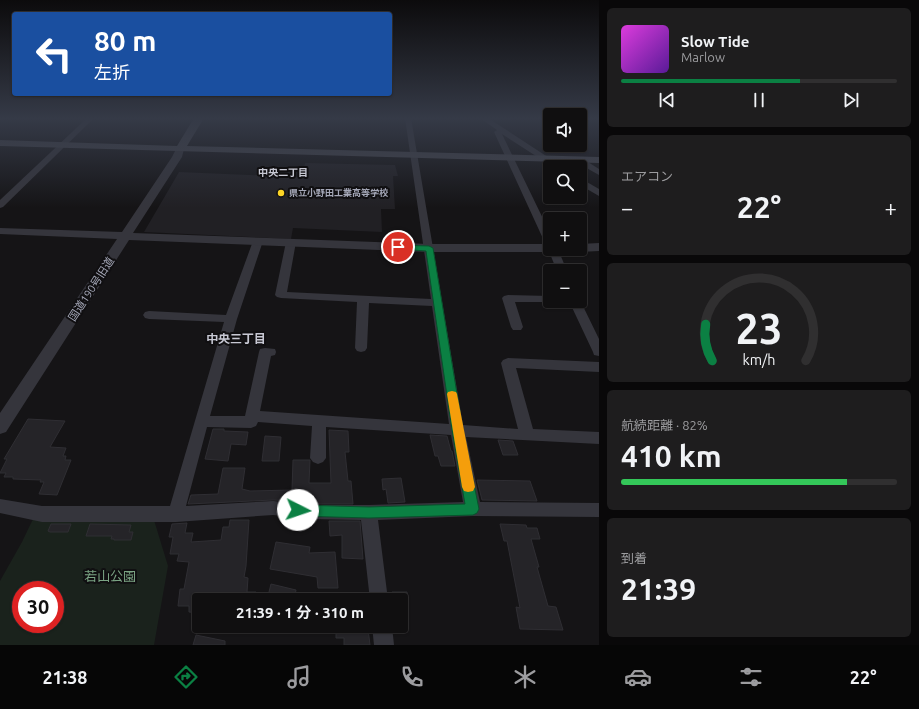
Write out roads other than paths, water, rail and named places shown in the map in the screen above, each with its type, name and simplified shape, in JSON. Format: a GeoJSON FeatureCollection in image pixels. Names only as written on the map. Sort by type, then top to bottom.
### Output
{"type":"FeatureCollection","features":[{"type":"Feature","properties":{"kind":"main road"},"geometry":{"type":"LineString","coordinates":[[153,148],[599,160]]}},
{"type":"Feature","properties":{"kind":"street"},"geometry":{"type":"LineString","coordinates":[[0,206],[60,148]]}},
{"type":"Feature","properties":{"kind":"street"},"geometry":{"type":"LineString","coordinates":[[414,148],[457,430],[473,509]]}},
{"type":"Feature","properties":{"kind":"street"},"geometry":{"type":"LineString","coordinates":[[506,148],[543,228]]}},
{"type":"Feature","properties":{"kind":"street"},"geometry":{"type":"LineString","coordinates":[[529,148],[546,159]]}},
{"type":"Feature","properties":{"kind":"street","name":"国道190号旧道"},"geometry":{"type":"LineString","coordinates":[[0,427],[177,157],[180,149]]}},
{"type":"Feature","properties":{"kind":"street"},"geometry":{"type":"LineString","coordinates":[[577,159],[599,173]]}},
{"type":"Feature","properties":{"kind":"street"},"geometry":{"type":"LineString","coordinates":[[587,185],[599,193]]}},
{"type":"Feature","properties":{"kind":"street"},"geometry":{"type":"LineString","coordinates":[[0,231],[429,248],[543,249]]}},
{"type":"Feature","properties":{"kind":"street"},"geometry":{"type":"LineString","coordinates":[[176,514],[231,319],[258,241]]}},
{"type":"Feature","properties":{"kind":"street"},"geometry":{"type":"LineString","coordinates":[[291,242],[281,296],[438,303]]}},
{"type":"Feature","properties":{"kind":"street"},"geometry":{"type":"LineString","coordinates":[[587,248],[599,248]]}},
{"type":"Feature","properties":{"kind":"street"},"geometry":{"type":"LineString","coordinates":[[517,327],[508,298],[543,299]]}},
{"type":"Feature","properties":{"kind":"street"},"geometry":{"type":"LineString","coordinates":[[361,348],[363,300]]}},
{"type":"Feature","properties":{"kind":"street"},"geometry":{"type":"LineString","coordinates":[[579,308],[599,352]]}},
{"type":"Feature","properties":{"kind":"street"},"geometry":{"type":"LineString","coordinates":[[149,315],[231,319]]}},
{"type":"Feature","properties":{"kind":"street"},"geometry":{"type":"LineString","coordinates":[[201,421],[251,422],[265,352],[270,352]]}},
{"type":"Feature","properties":{"kind":"street"},"geometry":{"type":"LineString","coordinates":[[527,435],[508,363],[599,367]]}},
{"type":"Feature","properties":{"kind":"street"},"geometry":{"type":"LineString","coordinates":[[253,416],[527,435],[599,438]]}},
{"type":"Feature","properties":{"kind":"street"},"geometry":{"type":"LineString","coordinates":[[318,458],[319,420]]}},
{"type":"Feature","properties":{"kind":"street"},"geometry":{"type":"LineString","coordinates":[[0,506],[42,514],[176,514],[273,508],[310,512],[369,513],[473,509],[599,510]]}},
{"type":"Feature","properties":{"kind":"street"},"geometry":{"type":"LineString","coordinates":[[369,513],[378,593]]}},
{"type":"Feature","properties":{"kind":"street"},"geometry":{"type":"LineString","coordinates":[[383,633],[384,645]]}},
{"type":"Feature","properties":{"kind":"place","name":"県立小野田工業高等学校"},"geometry":{"type":"Point","coordinates":[281,193]}},
{"type":"Feature","properties":{"kind":"district","name":"中央二丁目"},"geometry":{"type":"Point","coordinates":[283,172]}},
{"type":"Feature","properties":{"kind":"district","name":"中央三丁目"},"geometry":{"type":"Point","coordinates":[236,339]}},
{"type":"Feature","properties":{"kind":"park label","name":"若山公園"},"geometry":{"type":"Point","coordinates":[110,576]}}]}
